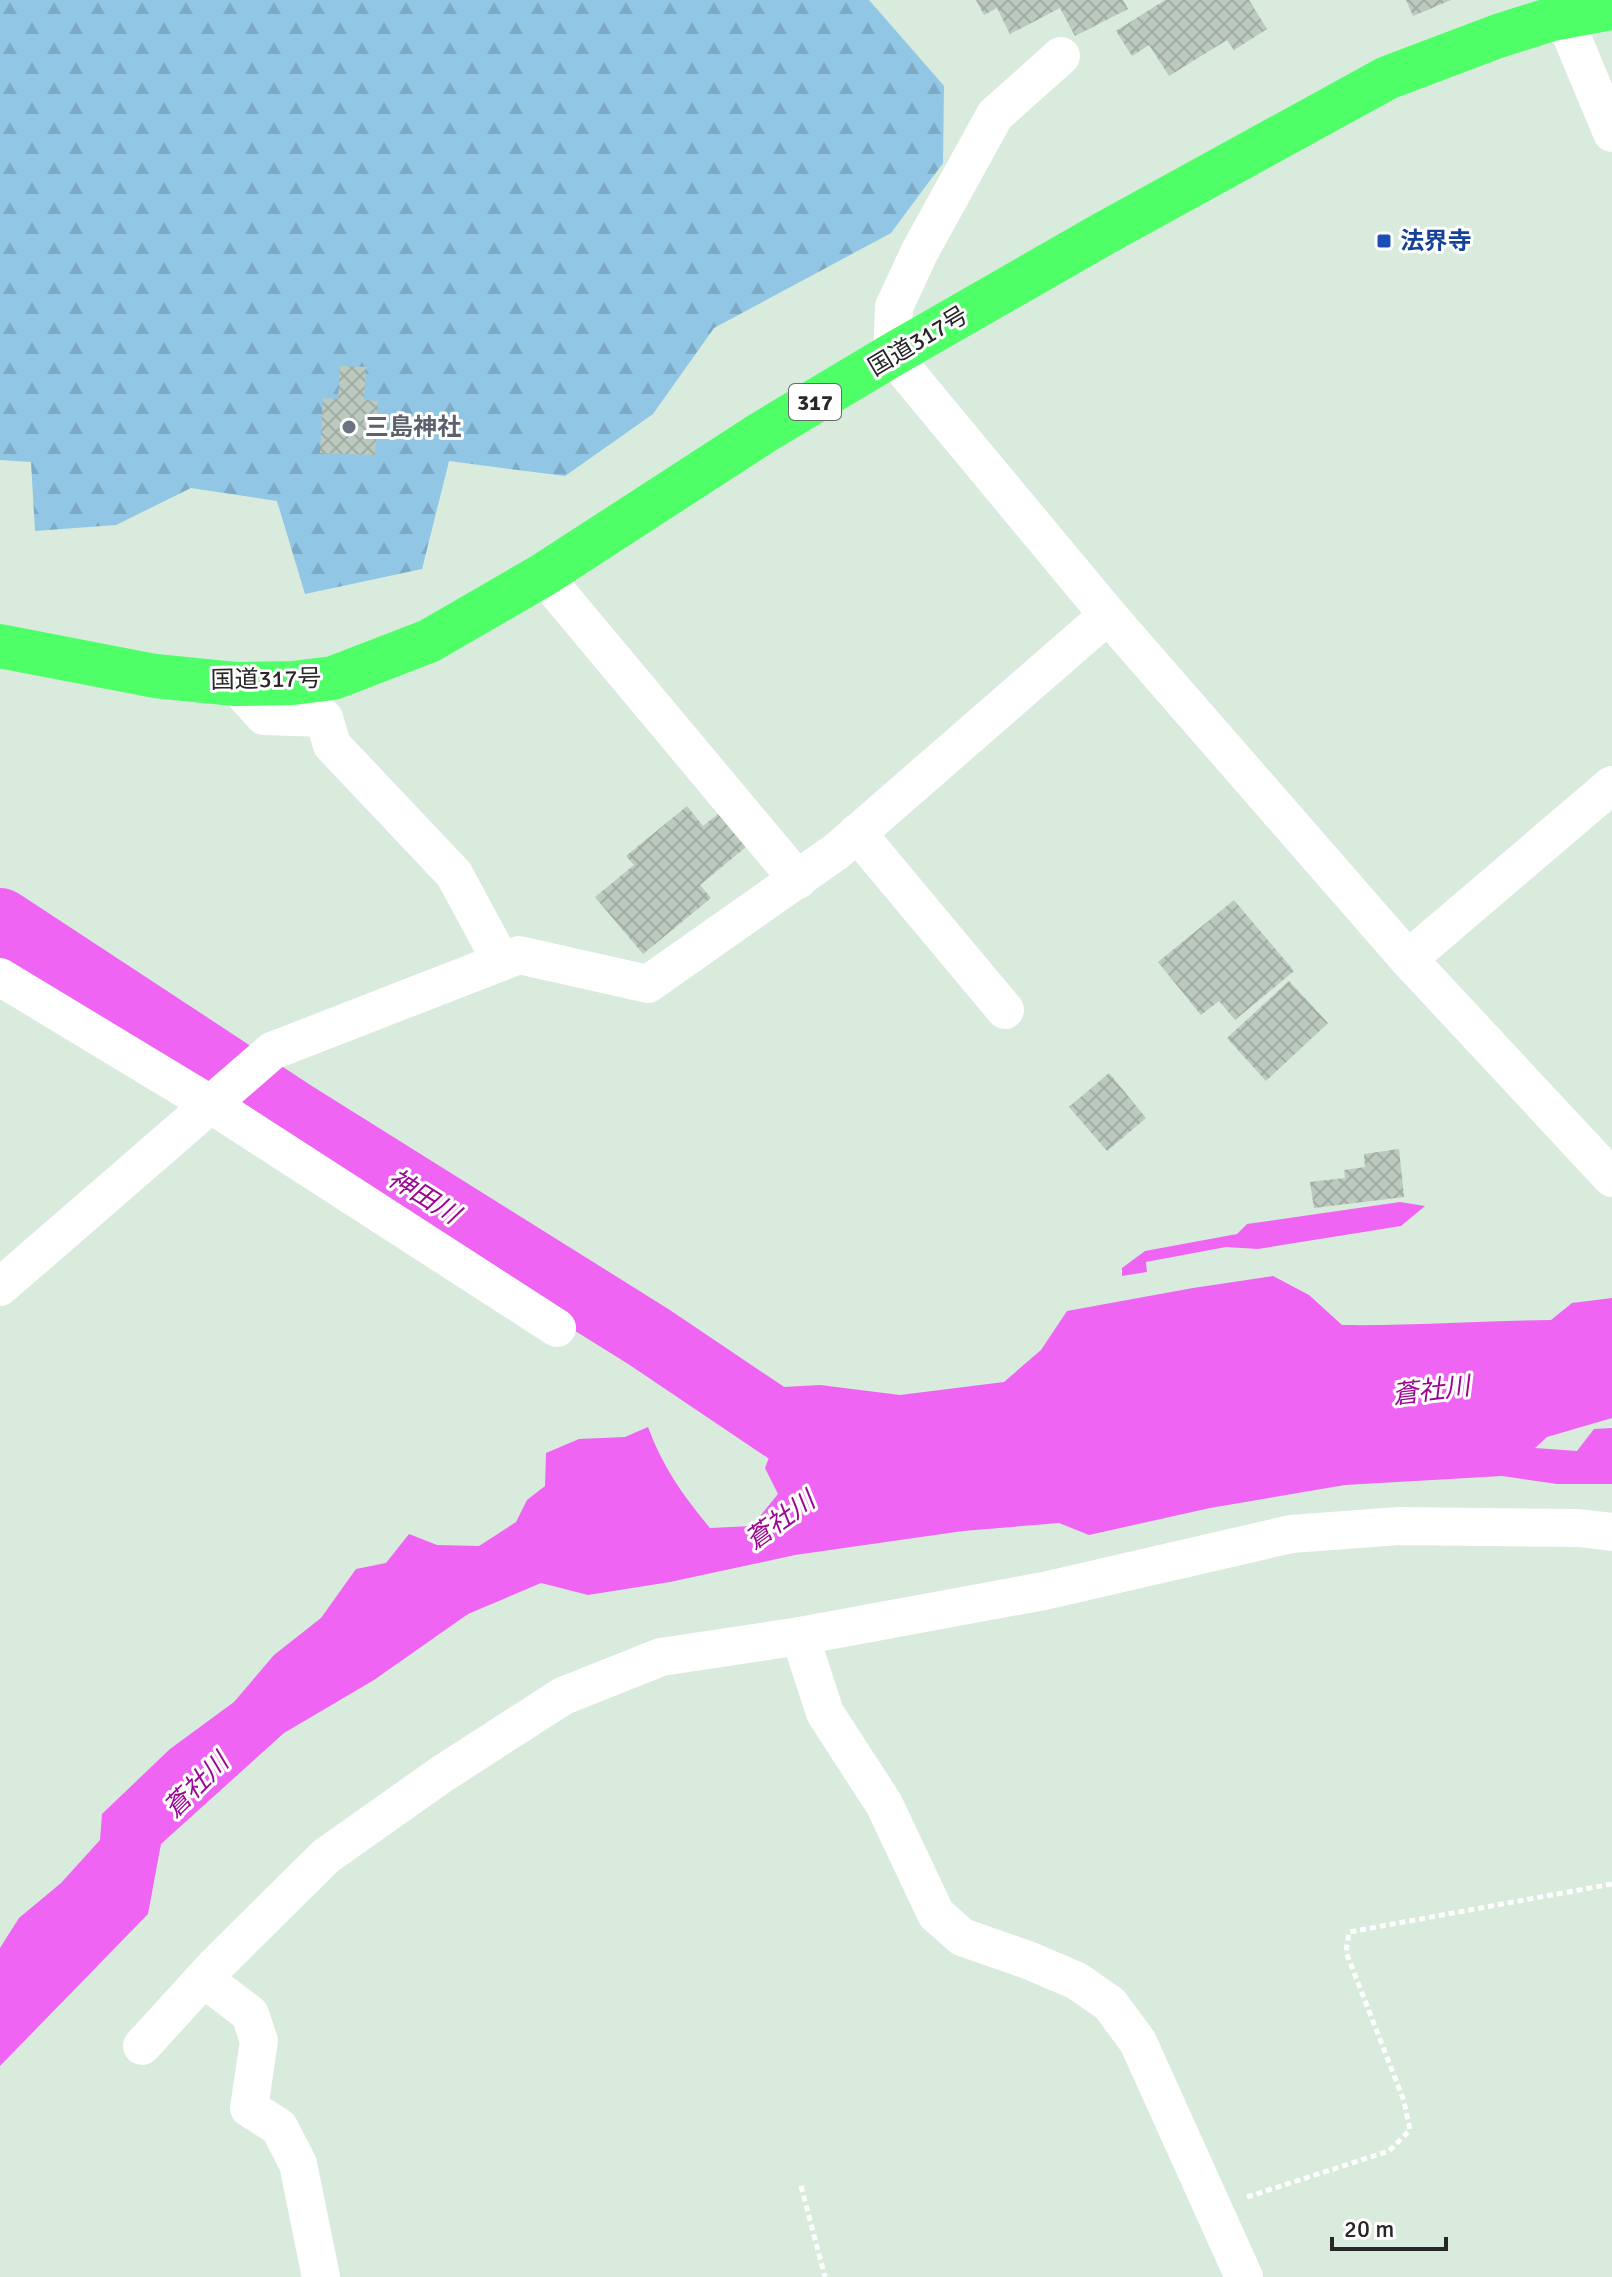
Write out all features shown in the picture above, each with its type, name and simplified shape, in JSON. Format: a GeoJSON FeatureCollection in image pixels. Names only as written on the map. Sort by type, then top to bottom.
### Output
{"type":"FeatureCollection","features":[{"type":"Feature","properties":{"kind":"highway","name":"国道317号"},"geometry":{"type":"LineString","coordinates":[[0,646],[155,676],[235,684],[293,683],[333,678],[429,641],[543,575],[762,433],[892,355],[1103,234],[1387,78],[1498,36],[1612,8]]}},
{"type":"Feature","properties":{"kind":"street"},"geometry":{"type":"LineString","coordinates":[[1564,18],[1612,133]]}},
{"type":"Feature","properties":{"kind":"street"},"geometry":{"type":"LineString","coordinates":[[1061,56],[995,115],[920,251],[894,307],[892,355],[1108,615],[1408,959],[1612,1178]]}},
{"type":"Feature","properties":{"kind":"street"},"geometry":{"type":"LineString","coordinates":[[543,575],[798,880]]}},
{"type":"Feature","properties":{"kind":"street"},"geometry":{"type":"LineString","coordinates":[[0,1287],[272,1051],[519,955],[648,984],[798,880],[857,833],[1108,615]]}},
{"type":"Feature","properties":{"kind":"street"},"geometry":{"type":"LineString","coordinates":[[235,684],[264,716],[324,718],[332,745],[454,874],[501,961]]}},
{"type":"Feature","properties":{"kind":"street"},"geometry":{"type":"LineString","coordinates":[[1408,959],[1612,785]]}},
{"type":"Feature","properties":{"kind":"street"},"geometry":{"type":"LineString","coordinates":[[857,833],[1005,1010]]}},
{"type":"Feature","properties":{"kind":"street"},"geometry":{"type":"LineString","coordinates":[[0,977],[210,1104],[557,1328]]}},
{"type":"Feature","properties":{"kind":"street"},"geometry":{"type":"LineString","coordinates":[[142,2046],[326,1856],[442,1774],[563,1696],[661,1657],[800,1636],[1044,1591],[1291,1534],[1399,1526],[1578,1528],[1612,1532]]}},
{"type":"Feature","properties":{"kind":"street"},"geometry":{"type":"LineString","coordinates":[[800,1636],[825,1713],[884,1804],[936,1914],[962,1937],[1077,1981],[1110,2004],[1138,2042],[1244,2277]]}},
{"type":"Feature","properties":{"kind":"street"},"geometry":{"type":"LineString","coordinates":[[204,1979],[250,2014],[259,2041],[249,2108],[279,2127],[298,2164],[321,2277]]}},
{"type":"Feature","properties":{"kind":"path"},"geometry":{"type":"LineString","coordinates":[[1212,2208],[1389,2151],[1410,2130],[1404,2101],[1346,1952],[1349,1932],[1612,1884]]}},
{"type":"Feature","properties":{"kind":"path"},"geometry":{"type":"LineString","coordinates":[[801,2186],[825,2277]]}},
{"type":"Feature","properties":{"kind":"green space"},"geometry":{"type":"Polygon","coordinates":[[[0,0],[869,0],[944,86],[943,163],[891,233],[714,328],[653,414],[565,476],[449,461],[422,569],[305,594],[277,501],[191,488],[116,525],[35,531],[31,462],[0,460],[0,0]]]}},
{"type":"Feature","properties":{"kind":"water"},"geometry":{"type":"Polygon","coordinates":[[[1400,1202],[1425,1206],[1401,1226],[1258,1249],[1226,1247],[1146,1262],[1147,1272],[1122,1276],[1122,1268],[1145,1251],[1237,1234],[1247,1224],[1400,1202]]]}},
{"type":"Feature","properties":{"kind":"water","name":"蒼社川"},"geometry":{"type":"Polygon","coordinates":[[[1273,1276],[1309,1295],[1342,1325],[1551,1320],[1572,1303],[1612,1298],[1612,1418],[1547,1437],[1535,1448],[1577,1451],[1594,1429],[1612,1428],[1612,1484],[1557,1484],[1502,1476],[1345,1485],[1210,1508],[1089,1535],[1059,1523],[963,1531],[795,1555],[670,1582],[588,1595],[541,1583],[468,1614],[374,1680],[284,1733],[161,1844],[148,1914],[0,2066],[0,1948],[19,1918],[61,1883],[100,1840],[102,1814],[170,1749],[234,1702],[274,1655],[321,1618],[356,1569],[386,1563],[409,1534],[437,1545],[479,1546],[516,1522],[527,1500],[545,1486],[546,1453],[579,1439],[625,1437],[648,1427],[674,1480],[710,1528],[752,1526],[778,1494],[765,1468],[789,1406],[784,1387],[820,1385],[900,1395],[1004,1382],[1041,1350],[1067,1311],[1273,1276]]]}},
{"type":"Feature","properties":{"kind":"building"},"geometry":{"type":"Polygon","coordinates":[[[976,0],[1123,0],[1128,9],[1075,36],[1060,8],[1010,34],[997,8],[984,15],[976,0]]]}},
{"type":"Feature","properties":{"kind":"building"},"geometry":{"type":"Polygon","coordinates":[[[1165,0],[1249,0],[1267,29],[1234,50],[1227,40],[1169,76],[1149,45],[1132,56],[1116,31],[1165,0]]]}},
{"type":"Feature","properties":{"kind":"building"},"geometry":{"type":"Polygon","coordinates":[[[1406,0],[1451,0],[1413,16],[1406,0]]]}},
{"type":"Feature","properties":{"kind":"building","name":"三島神社"},"geometry":{"type":"Polygon","coordinates":[[[340,366],[366,367],[364,400],[378,401],[375,455],[320,453],[323,398],[338,399],[340,366]]]}},
{"type":"Feature","properties":{"kind":"building"},"geometry":{"type":"Polygon","coordinates":[[[687,806],[703,826],[718,814],[746,847],[700,885],[711,898],[643,954],[595,897],[634,865],[626,856],[687,806]]]}},
{"type":"Feature","properties":{"kind":"building"},"geometry":{"type":"Polygon","coordinates":[[[1234,900],[1294,971],[1235,1020],[1219,1001],[1201,1015],[1158,962],[1234,900]]]}},
{"type":"Feature","properties":{"kind":"building"},"geometry":{"type":"Polygon","coordinates":[[[1289,981],[1328,1023],[1266,1081],[1227,1038],[1289,981]]]}},
{"type":"Feature","properties":{"kind":"building"},"geometry":{"type":"Polygon","coordinates":[[[1109,1073],[1146,1118],[1107,1151],[1069,1107],[1109,1073]]]}},
{"type":"Feature","properties":{"kind":"building"},"geometry":{"type":"Polygon","coordinates":[[[1399,1149],[1404,1197],[1314,1208],[1310,1182],[1345,1178],[1344,1170],[1365,1167],[1364,1154],[1399,1149]]]}},
{"type":"Feature","properties":{"kind":"waterway","name":"神田川"},"geometry":{"type":"LineString","coordinates":[[0,922],[294,1115],[649,1337],[848,1471]]}},
{"type":"Feature","properties":{"kind":"place","name":"法界寺"},"geometry":{"type":"Point","coordinates":[1384,241]}},
{"type":"Feature","properties":{"kind":"place","name":"三島神社"},"geometry":{"type":"Point","coordinates":[349,427]}}]}
